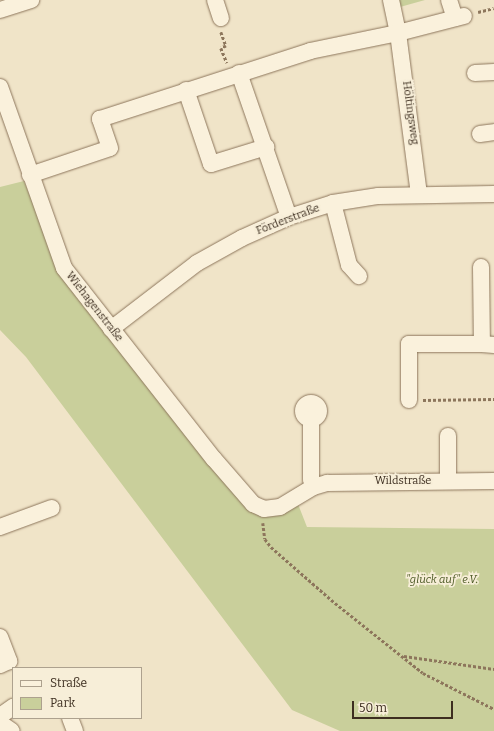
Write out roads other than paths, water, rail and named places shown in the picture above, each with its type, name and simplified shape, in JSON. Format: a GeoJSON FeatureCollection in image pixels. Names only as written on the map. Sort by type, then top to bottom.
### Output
{"type":"FeatureCollection","features":[{"type":"Feature","properties":{"kind":"street"},"geometry":{"type":"LineString","coordinates":[[0,10],[31,0]]}},
{"type":"Feature","properties":{"kind":"street"},"geometry":{"type":"LineString","coordinates":[[215,0],[221,18]]}},
{"type":"Feature","properties":{"kind":"street","name":"Höltingsweg"},"geometry":{"type":"LineString","coordinates":[[391,0],[398,33],[419,194]]}},
{"type":"Feature","properties":{"kind":"street"},"geometry":{"type":"LineString","coordinates":[[30,175],[110,148],[100,119],[240,72],[310,51],[398,33],[459,17],[449,0]]}},
{"type":"Feature","properties":{"kind":"street"},"geometry":{"type":"LineString","coordinates":[[240,72],[289,217]]}},
{"type":"Feature","properties":{"kind":"street"},"geometry":{"type":"LineString","coordinates":[[475,74],[494,72]]}},
{"type":"Feature","properties":{"kind":"street","name":"Wiehagenstraße"},"geometry":{"type":"LineString","coordinates":[[0,87],[64,268],[245,497],[264,509]]}},
{"type":"Feature","properties":{"kind":"street"},"geometry":{"type":"LineString","coordinates":[[186,90],[211,164],[266,147]]}},
{"type":"Feature","properties":{"kind":"street","name":"Förderstraße"},"geometry":{"type":"LineString","coordinates":[[111,329],[197,263],[242,238],[289,217],[333,203],[378,196],[419,194],[494,194]]}},
{"type":"Feature","properties":{"kind":"street"},"geometry":{"type":"LineString","coordinates":[[333,203],[349,265],[359,276]]}},
{"type":"Feature","properties":{"kind":"street"},"geometry":{"type":"LineString","coordinates":[[409,400],[408,344],[488,344],[482,267]]}},
{"type":"Feature","properties":{"kind":"street"},"geometry":{"type":"LineString","coordinates":[[311,419],[310,479],[313,487]]}},
{"type":"Feature","properties":{"kind":"street"},"geometry":{"type":"LineString","coordinates":[[448,436],[448,481]]}},
{"type":"Feature","properties":{"kind":"street","name":"Wildstraße"},"geometry":{"type":"LineString","coordinates":[[264,509],[280,507],[313,487],[344,482],[494,481]]}},
{"type":"Feature","properties":{"kind":"street"},"geometry":{"type":"LineString","coordinates":[[0,527],[52,508]]}},
{"type":"Feature","properties":{"kind":"street"},"geometry":{"type":"LineString","coordinates":[[0,637],[9,661],[0,665]]}},
{"type":"Feature","properties":{"kind":"street"},"geometry":{"type":"LineString","coordinates":[[0,716],[12,708]]}},
{"type":"Feature","properties":{"kind":"street"},"geometry":{"type":"LineString","coordinates":[[70,719],[75,731]]}},
{"type":"Feature","properties":{"kind":"street"},"geometry":{"type":"LineString","coordinates":[[0,723],[12,731]]}},
{"type":"Feature","properties":{"kind":"park label","name":"\"glück auf\" e.V."},"geometry":{"type":"Point","coordinates":[442,580]}}]}
